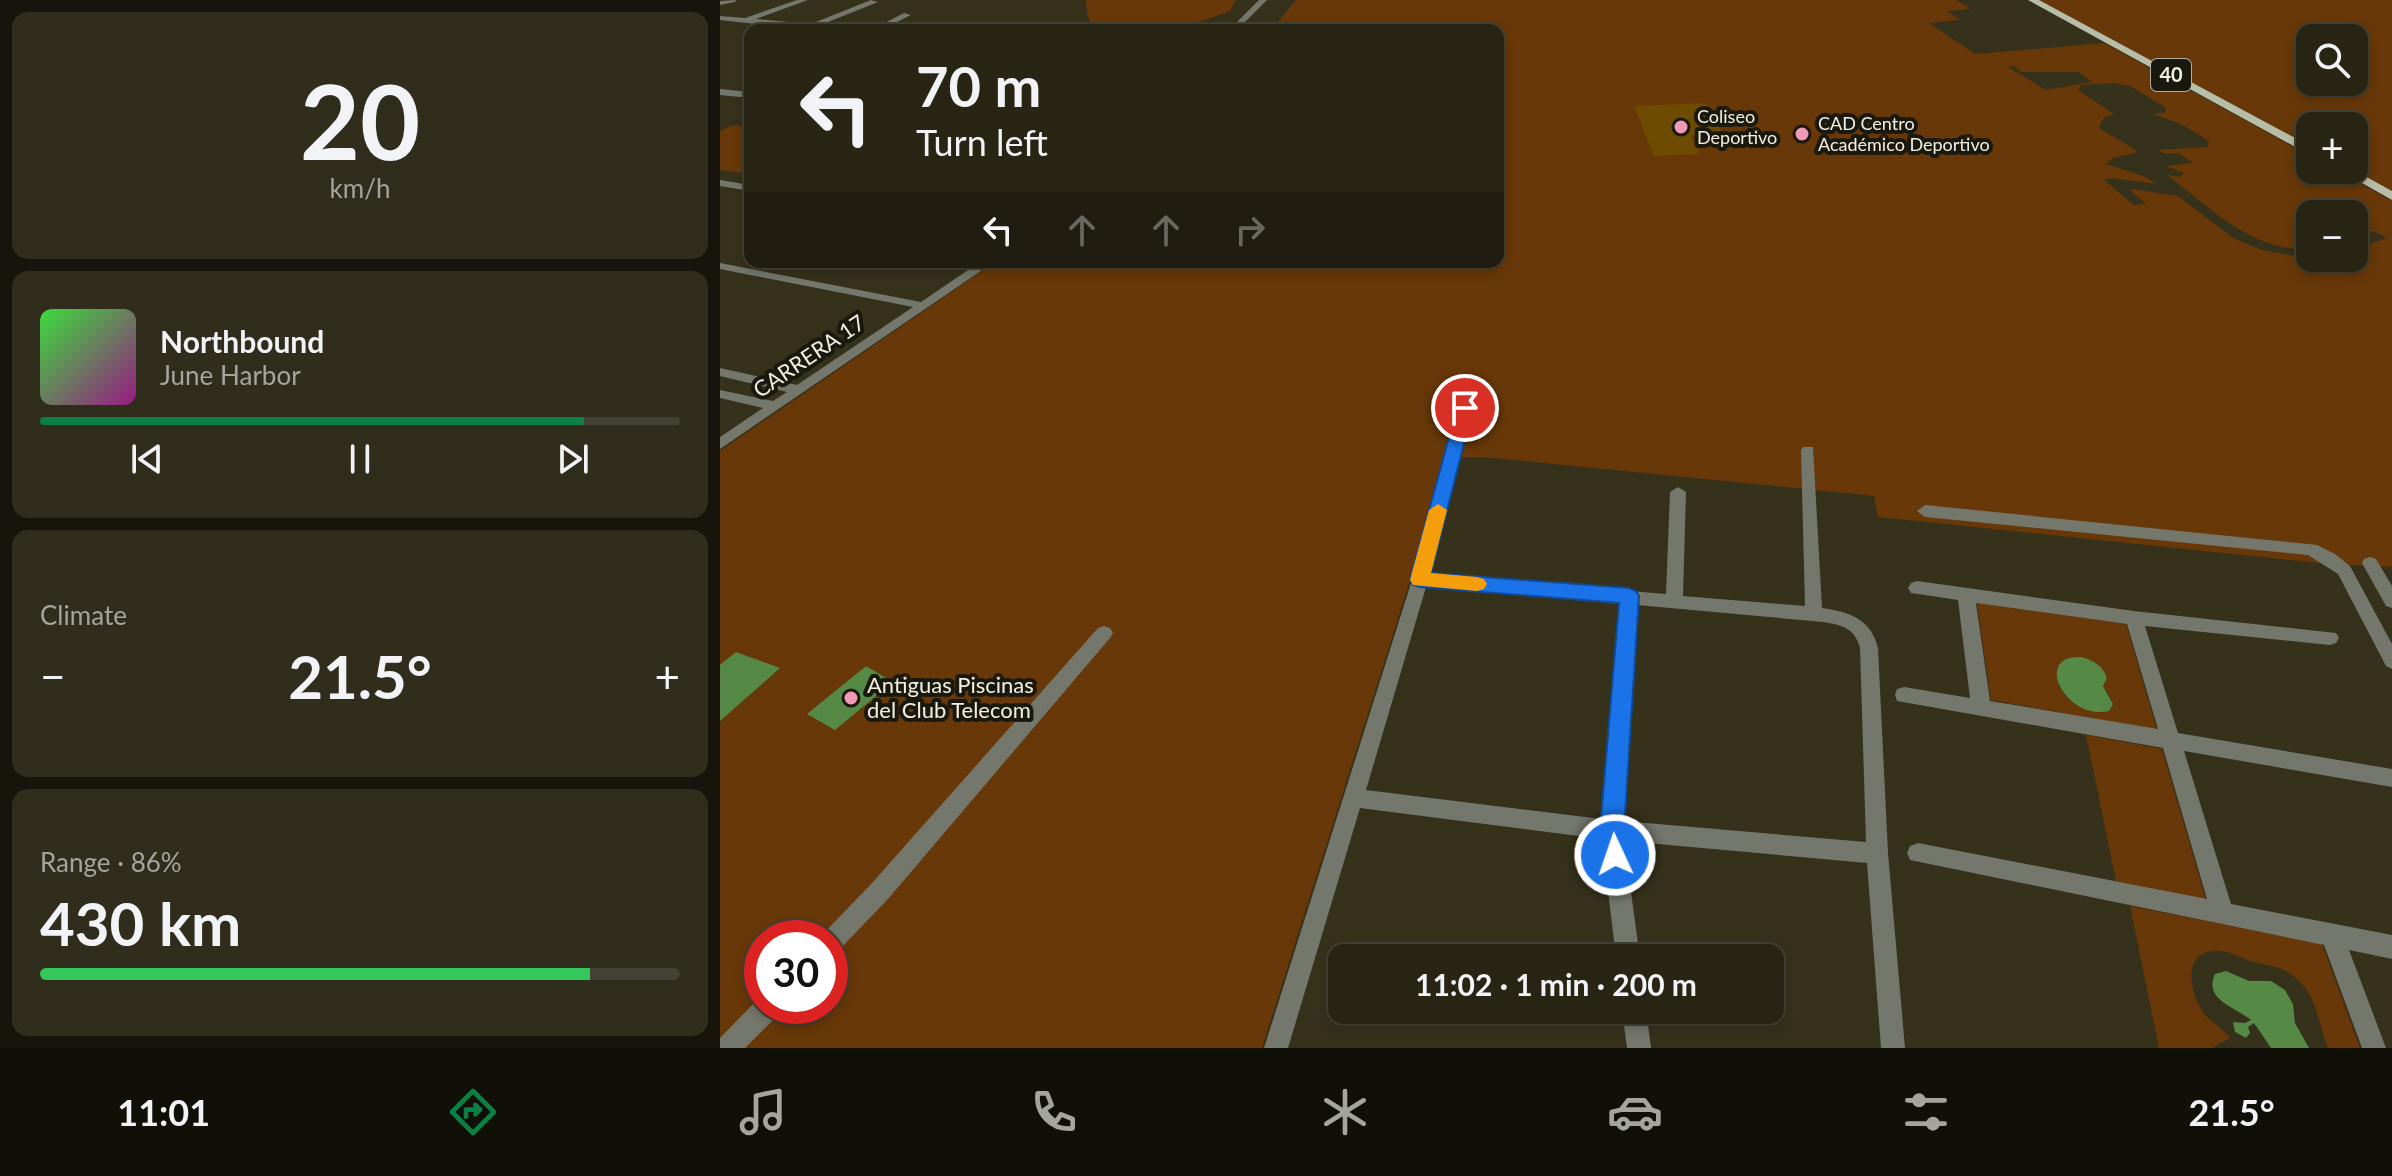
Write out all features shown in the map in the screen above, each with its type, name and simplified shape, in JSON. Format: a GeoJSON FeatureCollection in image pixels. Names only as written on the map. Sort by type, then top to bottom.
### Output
{"type":"FeatureCollection","features":[{"type":"Feature","properties":{"kind":"main road","name":"40"},"geometry":{"type":"LineString","coordinates":[[2032,0],[2296,143]]}},
{"type":"Feature","properties":{"kind":"main road"},"geometry":{"type":"LineString","coordinates":[[2368,183],[2392,196]]}},
{"type":"Feature","properties":{"kind":"street"},"geometry":{"type":"LineString","coordinates":[[720,3],[732,0]]}},
{"type":"Feature","properties":{"kind":"street"},"geometry":{"type":"LineString","coordinates":[[720,29],[804,0]]}},
{"type":"Feature","properties":{"kind":"street"},"geometry":{"type":"LineString","coordinates":[[1239,24],[1263,0]]}},
{"type":"Feature","properties":{"kind":"street"},"geometry":{"type":"LineString","coordinates":[[817,24],[874,2]]}},
{"type":"Feature","properties":{"kind":"street"},"geometry":{"type":"LineString","coordinates":[[888,24],[907,15]]}},
{"type":"Feature","properties":{"kind":"street"},"geometry":{"type":"LineString","coordinates":[[720,21],[789,24]]}},
{"type":"Feature","properties":{"kind":"street"},"geometry":{"type":"LineString","coordinates":[[720,21],[744,25]]}},
{"type":"Feature","properties":{"kind":"street"},"geometry":{"type":"LineString","coordinates":[[720,92],[744,94]]}},
{"type":"Feature","properties":{"kind":"street"},"geometry":{"type":"LineString","coordinates":[[720,183],[744,187]]}},
{"type":"Feature","properties":{"kind":"street"},"geometry":{"type":"LineString","coordinates":[[723,268],[744,258]]}},
{"type":"Feature","properties":{"kind":"street"},"geometry":{"type":"LineString","coordinates":[[723,268],[924,306]]}},
{"type":"Feature","properties":{"kind":"street","name":"CARRERA 17"},"geometry":{"type":"LineString","coordinates":[[720,444],[979,268]]}},
{"type":"Feature","properties":{"kind":"street"},"geometry":{"type":"LineString","coordinates":[[720,372],[798,390]]}},
{"type":"Feature","properties":{"kind":"street"},"geometry":{"type":"LineString","coordinates":[[1276,1048],[1420,580],[1471,383]]}},
{"type":"Feature","properties":{"kind":"street"},"geometry":{"type":"LineString","coordinates":[[720,394],[774,406]]}},
{"type":"Feature","properties":{"kind":"street"},"geometry":{"type":"LineString","coordinates":[[1808,450],[1814,614]]}},
{"type":"Feature","properties":{"kind":"street"},"geometry":{"type":"LineString","coordinates":[[1674,600],[1678,492]]}},
{"type":"Feature","properties":{"kind":"street"},"geometry":{"type":"LineString","coordinates":[[1925,511],[2311,549],[2344,570],[2392,661]]}},
{"type":"Feature","properties":{"kind":"street"},"geometry":{"type":"LineString","coordinates":[[2370,563],[2392,601]]}},
{"type":"Feature","properties":{"kind":"street"},"geometry":{"type":"LineString","coordinates":[[1420,580],[1674,600],[1814,614],[1852,621],[1868,641],[1877,853],[1893,1048]]}},
{"type":"Feature","properties":{"kind":"street"},"geometry":{"type":"LineString","coordinates":[[1917,588],[2134,618],[2330,638]]}},
{"type":"Feature","properties":{"kind":"street"},"geometry":{"type":"LineString","coordinates":[[1966,594],[1981,707]]}},
{"type":"Feature","properties":{"kind":"street"},"geometry":{"type":"LineString","coordinates":[[1626,944],[1612,830],[1629,596]]}},
{"type":"Feature","properties":{"kind":"street"},"geometry":{"type":"LineString","coordinates":[[2134,618],[2223,914]]}},
{"type":"Feature","properties":{"kind":"street"},"geometry":{"type":"LineString","coordinates":[[848,924],[1104,633]]}},
{"type":"Feature","properties":{"kind":"street"},"geometry":{"type":"LineString","coordinates":[[1904,695],[2392,778]]}},
{"type":"Feature","properties":{"kind":"street"},"geometry":{"type":"LineString","coordinates":[[1354,798],[1612,830],[1877,853]]}},
{"type":"Feature","properties":{"kind":"street"},"geometry":{"type":"LineString","coordinates":[[1918,853],[2392,947]]}},
{"type":"Feature","properties":{"kind":"street"},"geometry":{"type":"LineString","coordinates":[[2332,936],[2374,1048]]}},
{"type":"Feature","properties":{"kind":"street"},"geometry":{"type":"LineString","coordinates":[[728,1048],[751,1024]]}},
{"type":"Feature","properties":{"kind":"street"},"geometry":{"type":"LineString","coordinates":[[1636,1024],[1639,1048]]}},
{"type":"Feature","properties":{"kind":"shaded area"},"geometry":{"type":"Polygon","coordinates":[[[1086,0],[1235,0],[1231,10],[1190,24],[1094,24],[1088,16],[1086,0]]]}},
{"type":"Feature","properties":{"kind":"shaded area"},"geometry":{"type":"Polygon","coordinates":[[[1296,0],[1956,0],[1971,9],[1947,11],[1960,20],[1929,23],[1975,54],[2104,43],[2296,148],[2296,184],[2361,184],[2392,201],[2392,567],[2319,563],[1878,517],[1874,496],[1495,458],[1444,457],[1409,584],[1262,1048],[720,1048],[720,451],[986,268],[1504,268],[1504,24],[1276,24],[1296,0]],[[2014,66],[2008,67],[2046,90],[2092,82],[2078,72],[2021,72],[2014,66]],[[2114,83],[2081,85],[2078,90],[2114,114],[2104,117],[2099,128],[2136,150],[2135,153],[2113,158],[2106,164],[2143,176],[2156,184],[2112,178],[2104,180],[2134,205],[2146,204],[2131,191],[2133,189],[2178,196],[2233,238],[2262,250],[2296,256],[2296,272],[2368,272],[2368,244],[2387,238],[2373,231],[2368,233],[2368,200],[2296,200],[2296,248],[2251,236],[2167,175],[2180,177],[2184,173],[2166,166],[2193,163],[2178,153],[2165,154],[2158,150],[2208,147],[2209,141],[2183,125],[2153,114],[2166,112],[2165,107],[2130,86],[2114,83]]]}},
{"type":"Feature","properties":{"kind":"shaded area"},"geometry":{"type":"Polygon","coordinates":[[[2039,0],[2392,0],[2392,191],[2368,178],[2368,112],[2296,112],[2296,138],[2039,0]]]}},
{"type":"Feature","properties":{"kind":"shaded area"},"geometry":{"type":"Polygon","coordinates":[[[733,125],[744,126],[744,173],[720,170],[720,131],[733,125]]]}},
{"type":"Feature","properties":{"kind":"shaded area"},"geometry":{"type":"Polygon","coordinates":[[[1977,603],[2126,624],[2157,730],[1991,700],[1977,603]],[[2078,657],[2067,659],[2057,668],[2057,677],[2068,699],[2082,708],[2099,712],[2112,700],[2103,686],[2107,676],[2092,661],[2078,657]]]}},
{"type":"Feature","properties":{"kind":"shaded area"},"geometry":{"type":"Polygon","coordinates":[[[736,652],[780,668],[720,721],[720,665],[736,652]]]}},
{"type":"Feature","properties":{"kind":"shaded area"},"geometry":{"type":"Polygon","coordinates":[[[2081,657],[2103,670],[2107,678],[2103,686],[2113,704],[2109,711],[2093,711],[2080,706],[2068,698],[2060,687],[2057,676],[2059,666],[2066,659],[2081,657]]]}},
{"type":"Feature","properties":{"kind":"shaded area","name":"Antiguas Piscinas del Club Telecom"},"geometry":{"type":"Polygon","coordinates":[[[866,666],[893,682],[835,730],[807,714],[866,666]]]}},
{"type":"Feature","properties":{"kind":"shaded area"},"geometry":{"type":"Polygon","coordinates":[[[2086,735],[2162,749],[2206,900],[2116,881],[2086,735]]]}},
{"type":"Feature","properties":{"kind":"shaded area"},"geometry":{"type":"Polygon","coordinates":[[[2130,906],[2322,944],[2360,1048],[2328,1048],[2311,997],[2289,973],[2229,953],[2212,951],[2202,954],[2195,961],[2192,969],[2193,990],[2207,1017],[2230,1038],[2212,1048],[2159,1048],[2130,906]]]}},
{"type":"Feature","properties":{"kind":"shaded area"},"geometry":{"type":"Polygon","coordinates":[[[2226,971],[2249,981],[2271,981],[2285,990],[2293,1004],[2295,1023],[2309,1048],[2271,1048],[2254,1023],[2248,1027],[2250,1033],[2246,1038],[2235,1032],[2233,1022],[2251,1020],[2223,1002],[2213,990],[2215,974],[2226,971]]]}},
{"type":"Feature","properties":{"kind":"building","name":"Coliseo Deportivo"},"geometry":{"type":"Polygon","coordinates":[[[1706,103],[1724,135],[1691,136],[1700,154],[1654,156],[1634,106],[1706,103]]]}},
{"type":"Feature","properties":{"kind":"slow traffic"},"geometry":{"type":"LineString","coordinates":[[1438,510],[1420,580],[1477,584]]}},
{"type":"Feature","properties":{"kind":"place","name":"Coliseo Deportivo"},"geometry":{"type":"Point","coordinates":[1681,127]}},
{"type":"Feature","properties":{"kind":"place","name":"CAD Centro Académico Deportivo"},"geometry":{"type":"Point","coordinates":[1802,134]}},
{"type":"Feature","properties":{"kind":"place","name":"Antiguas Piscinas del Club Telecom"},"geometry":{"type":"Point","coordinates":[851,698]}},
{"type":"Feature","properties":{"kind":"route"},"geometry":{"type":"LineString","coordinates":[[1465,408],[1420,580],[1629,596],[1612,830],[1615,855]]}}]}
